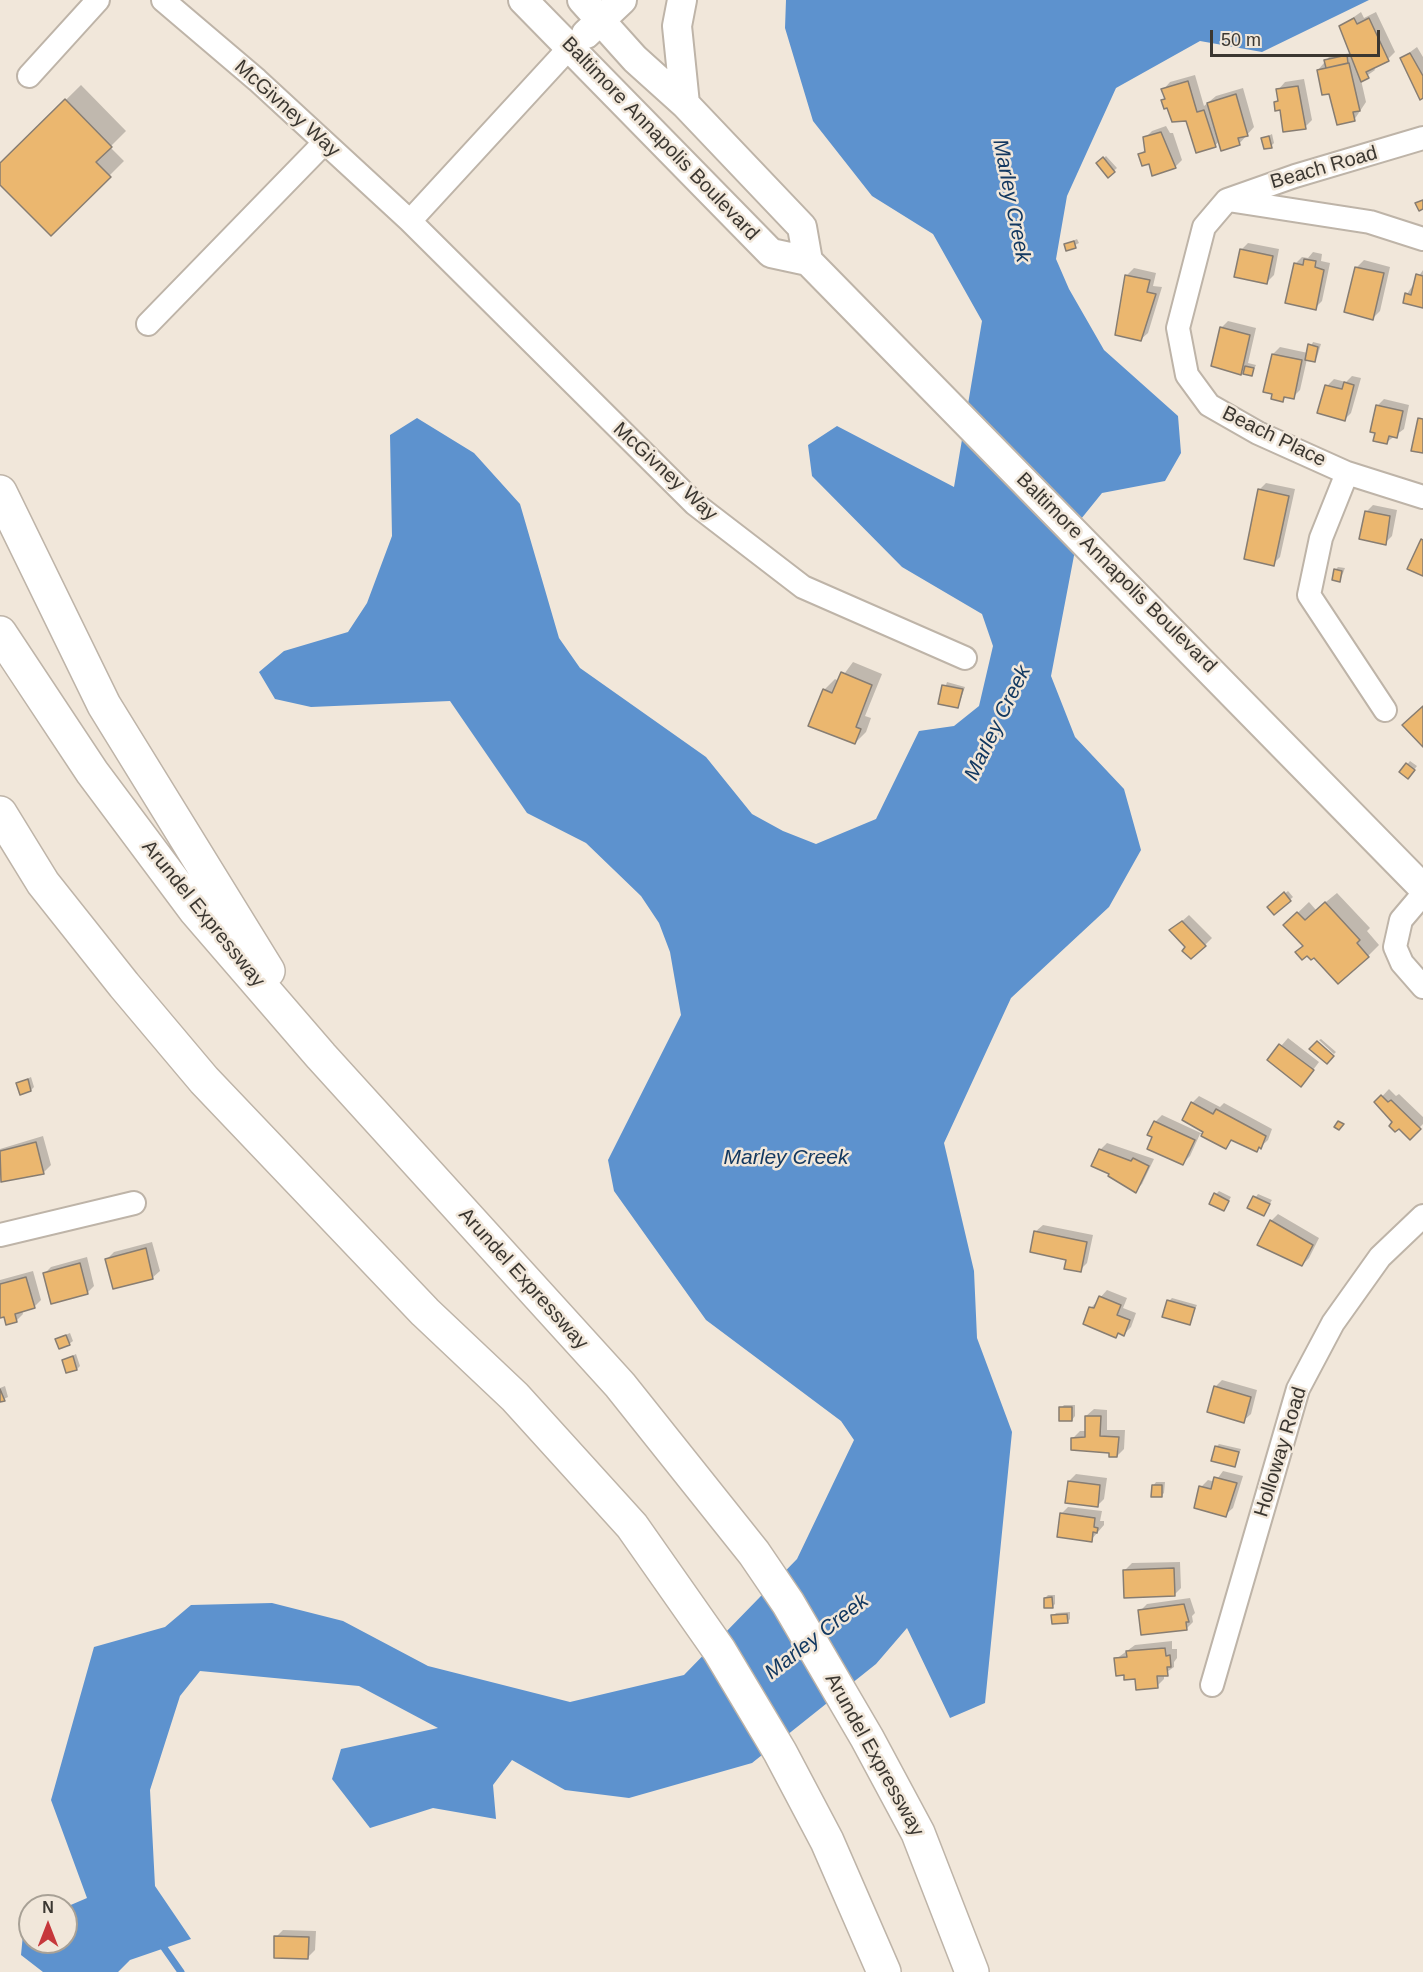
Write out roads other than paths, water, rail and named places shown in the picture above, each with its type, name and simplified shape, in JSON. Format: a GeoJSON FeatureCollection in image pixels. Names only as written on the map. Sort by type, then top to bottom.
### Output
{"type":"FeatureCollection","features":[{"type":"Feature","properties":{"kind":"highway"},"geometry":{"type":"LineString","coordinates":[[0,492],[104,705],[321,1056]]}},
{"type":"Feature","properties":{"kind":"highway","name":"Arundel Expressway"},"geometry":{"type":"LineString","coordinates":[[0,633],[92,772],[195,910],[321,1056],[620,1385],[754,1553],[788,1603],[867,1738],[918,1833],[972,1972]]}},
{"type":"Feature","properties":{"kind":"highway"},"geometry":{"type":"LineString","coordinates":[[1,815],[43,883],[124,985],[204,1080],[425,1312],[515,1397],[632,1526],[688,1602],[753,1706],[803,1795],[845,1881],[884,1972]]}},
{"type":"Feature","properties":{"kind":"main road","name":"Baltimore Annapolis Boulevard"},"geometry":{"type":"LineString","coordinates":[[523,0],[771,253],[808,261],[1423,888]]}},
{"type":"Feature","properties":{"kind":"main road","name":"Baltimore Annapolis Boulevard"},"geometry":{"type":"LineString","coordinates":[[582,0],[635,59],[685,104],[802,227],[808,261]]}},
{"type":"Feature","properties":{"kind":"main road"},"geometry":{"type":"LineString","coordinates":[[570,47],[601,22],[621,0]]}},
{"type":"Feature","properties":{"kind":"main road"},"geometry":{"type":"LineString","coordinates":[[682,0],[677,26],[685,104]]}},
{"type":"Feature","properties":{"kind":"street"},"geometry":{"type":"LineString","coordinates":[[29,76],[98,0]]}},
{"type":"Feature","properties":{"kind":"street","name":"McGivney Way"},"geometry":{"type":"LineString","coordinates":[[163,0],[410,221],[695,504],[802,587],[965,658]]}},
{"type":"Feature","properties":{"kind":"street"},"geometry":{"type":"LineString","coordinates":[[410,221],[570,47]]}},
{"type":"Feature","properties":{"kind":"street","name":"Beach Road"},"geometry":{"type":"LineString","coordinates":[[1227,200],[1295,176],[1423,138]]}},
{"type":"Feature","properties":{"kind":"street"},"geometry":{"type":"LineString","coordinates":[[148,324],[324,143]]}},
{"type":"Feature","properties":{"kind":"street"},"geometry":{"type":"LineString","coordinates":[[1227,200],[1370,222],[1423,239]]}},
{"type":"Feature","properties":{"kind":"street","name":"Beach Place"},"geometry":{"type":"LineString","coordinates":[[1227,200],[1204,227],[1178,328],[1187,375],[1209,405],[1258,433],[1347,472],[1423,497]]}},
{"type":"Feature","properties":{"kind":"street"},"geometry":{"type":"LineString","coordinates":[[1347,472],[1321,538],[1310,595],[1385,710]]}},
{"type":"Feature","properties":{"kind":"street"},"geometry":{"type":"LineString","coordinates":[[1423,894],[1401,920],[1395,947],[1402,963],[1423,987]]}},
{"type":"Feature","properties":{"kind":"street"},"geometry":{"type":"LineString","coordinates":[[0,1235],[134,1203]]}},
{"type":"Feature","properties":{"kind":"street","name":"Holloway Road"},"geometry":{"type":"LineString","coordinates":[[1212,1685],[1298,1389],[1333,1323],[1374,1266],[1423,1216]]}},
{"type":"Feature","properties":{"kind":"water","name":"Marley Creek"},"geometry":{"type":"Polygon","coordinates":[[[786,0],[1369,0],[1262,52],[1200,41],[1116,88],[1067,196],[1056,259],[1069,289],[1104,350],[1178,416],[1181,453],[1165,481],[1102,493],[1081,519],[1051,676],[1075,737],[1124,789],[1141,850],[1109,907],[1011,998],[944,1143],[974,1271],[977,1338],[1012,1432],[985,1703],[950,1718],[907,1628],[876,1664],[752,1763],[629,1798],[565,1790],[512,1760],[493,1785],[496,1819],[433,1808],[370,1828],[332,1779],[341,1749],[438,1728],[359,1686],[200,1671],[180,1696],[150,1790],[155,1886],[191,1939],[130,1960],[118,1972],[43,1972],[21,1954],[78,1954],[78,1902],[87,1898],[51,1800],[94,1647],[165,1627],[191,1605],[272,1603],[343,1621],[428,1666],[570,1702],[684,1675],[797,1559],[854,1440],[841,1421],[706,1320],[614,1191],[608,1160],[681,1015],[670,952],[659,923],[641,896],[586,843],[527,813],[450,701],[311,707],[275,699],[259,672],[284,651],[348,632],[367,603],[392,536],[390,435],[417,418],[474,453],[520,504],[559,638],[580,668],[706,757],[752,814],[783,831],[816,844],[876,819],[919,731],[954,726],[979,706],[993,646],[982,614],[902,567],[812,476],[808,445],[837,426],[954,487],[982,321],[933,234],[872,196],[813,121],[785,28],[786,0]]]}},
{"type":"Feature","properties":{"kind":"waterway","name":"Marley Creek"},"geometry":{"type":"LineString","coordinates":[[160,1942],[181,1972]]}}]}
